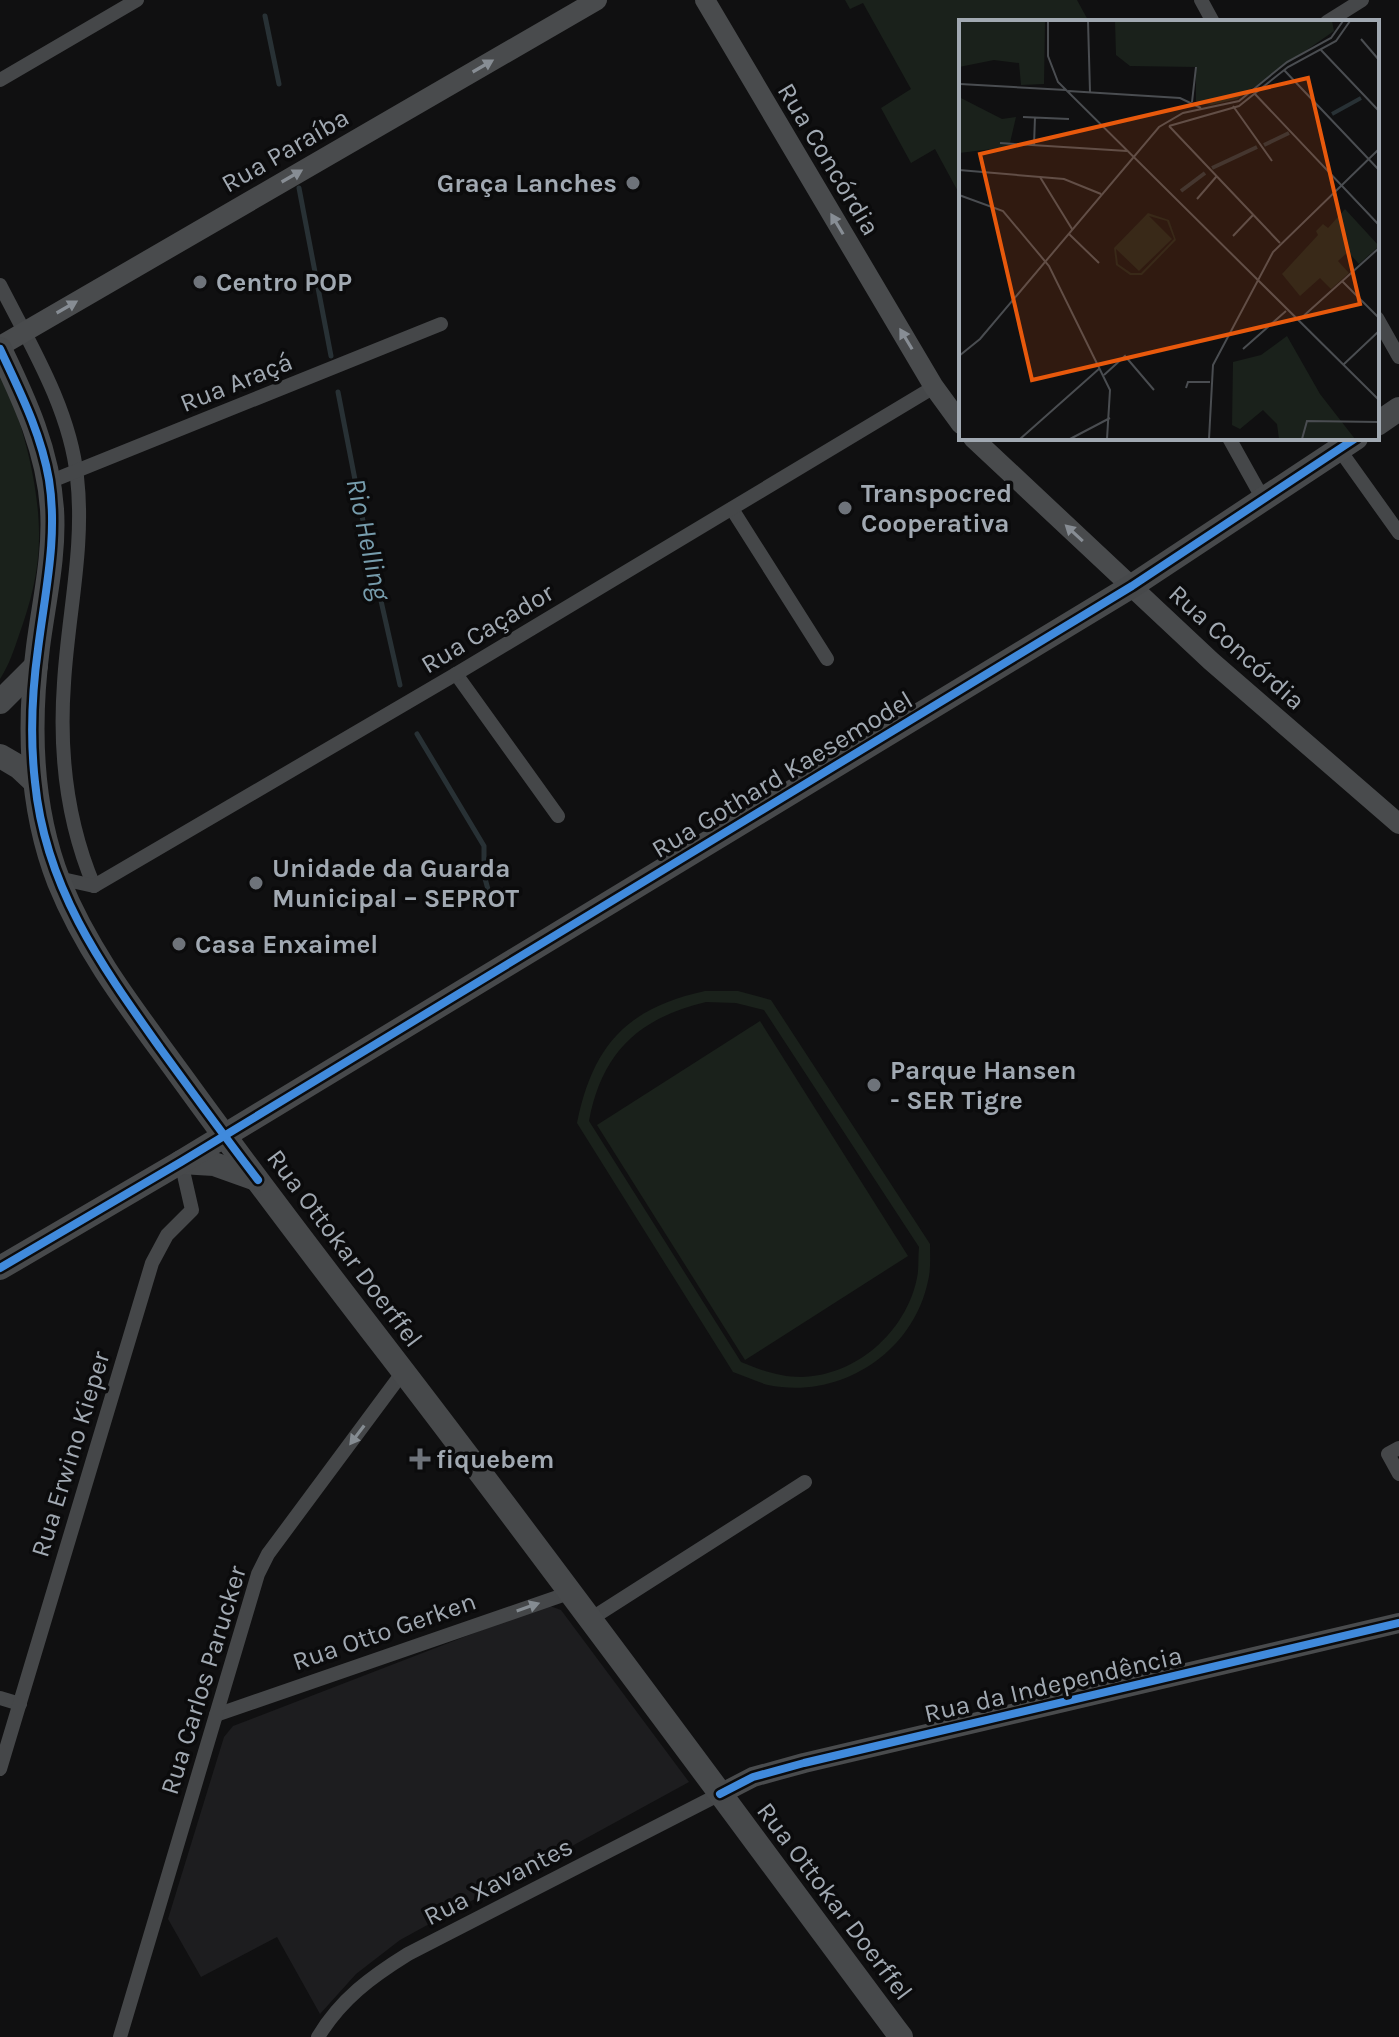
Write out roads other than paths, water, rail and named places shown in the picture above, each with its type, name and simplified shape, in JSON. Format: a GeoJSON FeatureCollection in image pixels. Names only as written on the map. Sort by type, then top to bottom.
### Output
{"type":"FeatureCollection","features":[{"type":"Feature","properties":{"kind":"main road","name":"Rua Ottokar Doerffel"},"geometry":{"type":"LineString","coordinates":[[0,348],[39,439],[49,482],[51,555],[36,666],[33,720],[35,782],[43,831],[58,878],[81,928],[101,965],[224,1136],[901,2037]]}},
{"type":"Feature","properties":{"kind":"main road"},"geometry":{"type":"LineString","coordinates":[[1379,423],[1399,409]]}},
{"type":"Feature","properties":{"kind":"main road","name":"Rua Gothard Kaesemodel"},"geometry":{"type":"LineString","coordinates":[[0,1268],[181,1162],[1132,586],[1348,443]]}},
{"type":"Feature","properties":{"kind":"main road"},"geometry":{"type":"LineString","coordinates":[[0,702],[36,666]]}},
{"type":"Feature","properties":{"kind":"main road"},"geometry":{"type":"LineString","coordinates":[[0,756],[19,767],[35,782]]}},
{"type":"Feature","properties":{"kind":"main road"},"geometry":{"type":"LineString","coordinates":[[181,1162],[214,1164],[258,1180]]}},
{"type":"Feature","properties":{"kind":"street"},"geometry":{"type":"LineString","coordinates":[[0,80],[137,0]]}},
{"type":"Feature","properties":{"kind":"street","name":"Rua Paraíba"},"geometry":{"type":"LineString","coordinates":[[0,348],[597,0]]}},
{"type":"Feature","properties":{"kind":"street","name":"Rua Concórdia"},"geometry":{"type":"LineString","coordinates":[[705,0],[934,387],[959,421]]}},
{"type":"Feature","properties":{"kind":"street"},"geometry":{"type":"LineString","coordinates":[[1201,0],[1212,20]]}},
{"type":"Feature","properties":{"kind":"street"},"geometry":{"type":"LineString","coordinates":[[1330,20],[1362,0]]}},
{"type":"Feature","properties":{"kind":"street"},"geometry":{"type":"LineString","coordinates":[[0,285],[61,414],[77,472],[79,540],[64,683],[63,740],[71,818],[94,886]]}},
{"type":"Feature","properties":{"kind":"street"},"geometry":{"type":"LineString","coordinates":[[1379,322],[1399,357]]}},
{"type":"Feature","properties":{"kind":"street","name":"Rua Araçá"},"geometry":{"type":"LineString","coordinates":[[49,482],[441,324]]}},
{"type":"Feature","properties":{"kind":"street","name":"Rua Caçador"},"geometry":{"type":"LineString","coordinates":[[94,886],[456,674],[934,387]]}},
{"type":"Feature","properties":{"kind":"street","name":"Rua Concórdia"},"geometry":{"type":"LineString","coordinates":[[975,440],[1211,661],[1399,824]]}},
{"type":"Feature","properties":{"kind":"street"},"geometry":{"type":"LineString","coordinates":[[1230,440],[1263,499]]}},
{"type":"Feature","properties":{"kind":"street"},"geometry":{"type":"LineString","coordinates":[[1348,443],[1399,533]]}},
{"type":"Feature","properties":{"kind":"street"},"geometry":{"type":"LineString","coordinates":[[732,509],[827,659]]}},
{"type":"Feature","properties":{"kind":"street"},"geometry":{"type":"LineString","coordinates":[[456,674],[558,816]]}},
{"type":"Feature","properties":{"kind":"street"},"geometry":{"type":"LineString","coordinates":[[58,878],[94,886]]}},
{"type":"Feature","properties":{"kind":"street","name":"Rua Erwino Kieper"},"geometry":{"type":"LineString","coordinates":[[0,1769],[152,1263],[167,1235],[192,1210],[181,1162]]}},
{"type":"Feature","properties":{"kind":"street","name":"Rua Carlos Parucker"},"geometry":{"type":"LineString","coordinates":[[120,2037],[250,1595],[268,1554],[403,1372]]}},
{"type":"Feature","properties":{"kind":"street"},"geometry":{"type":"LineString","coordinates":[[1399,1448],[1388,1454],[1399,1474]]}},
{"type":"Feature","properties":{"kind":"street"},"geometry":{"type":"LineString","coordinates":[[589,1620],[805,1482]]}},
{"type":"Feature","properties":{"kind":"street","name":"Rua Otto Gerken"},"geometry":{"type":"LineString","coordinates":[[216,1715],[569,1593]]}},
{"type":"Feature","properties":{"kind":"street","name":"Rua da Independência"},"geometry":{"type":"LineString","coordinates":[[720,1794],[753,1777],[804,1763],[1399,1623]]}},
{"type":"Feature","properties":{"kind":"street"},"geometry":{"type":"LineString","coordinates":[[0,1698],[20,1704]]}},
{"type":"Feature","properties":{"kind":"street","name":"Rua Xavantes"},"geometry":{"type":"LineString","coordinates":[[318,2037],[336,2009],[381,1971],[720,1794]]}},
{"type":"Feature","properties":{"kind":"waterway","name":"Rio Helling"},"geometry":{"type":"LineString","coordinates":[[265,16],[279,84]]}},
{"type":"Feature","properties":{"kind":"waterway","name":"Rio Helling"},"geometry":{"type":"LineString","coordinates":[[299,188],[331,356]]}},
{"type":"Feature","properties":{"kind":"waterway","name":"Rio Helling"},"geometry":{"type":"LineString","coordinates":[[338,392],[400,685]]}},
{"type":"Feature","properties":{"kind":"waterway","name":"Rio Helling"},"geometry":{"type":"LineString","coordinates":[[417,734],[484,846],[484,875],[491,900]]}},
{"type":"Feature","properties":{"kind":"place","name":"Graça Lanches"},"geometry":{"type":"Point","coordinates":[633,183]}},
{"type":"Feature","properties":{"kind":"place","name":"Centro POP"},"geometry":{"type":"Point","coordinates":[200,282]}},
{"type":"Feature","properties":{"kind":"place","name":"Transpocred Cooperativa"},"geometry":{"type":"Point","coordinates":[845,508]}},
{"type":"Feature","properties":{"kind":"place","name":"Unidade da Guarda Municipal – SEPROT"},"geometry":{"type":"Point","coordinates":[256,883]}},
{"type":"Feature","properties":{"kind":"place","name":"Casa Enxaimel"},"geometry":{"type":"Point","coordinates":[179,944]}},
{"type":"Feature","properties":{"kind":"place","name":"Parque Hansen - SER Tigre"},"geometry":{"type":"Point","coordinates":[874,1085]}},
{"type":"Feature","properties":{"kind":"place","name":"fiquebem"},"geometry":{"type":"Point","coordinates":[420,1459]}}]}
